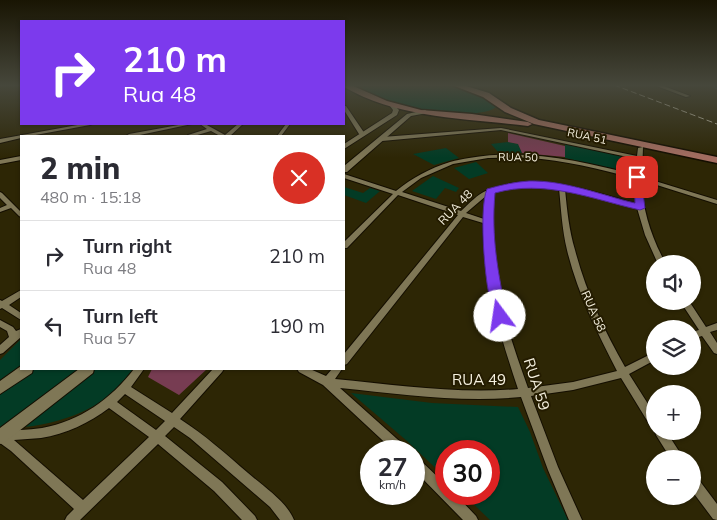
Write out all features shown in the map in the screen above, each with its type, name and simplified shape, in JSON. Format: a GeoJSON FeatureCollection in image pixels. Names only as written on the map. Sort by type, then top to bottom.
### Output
{"type":"FeatureCollection","features":[{"type":"Feature","properties":{"kind":"main road"},"geometry":{"type":"LineString","coordinates":[[410,109],[540,126],[640,153],[717,165]]}},
{"type":"Feature","properties":{"kind":"main road"},"geometry":{"type":"LineString","coordinates":[[464,116],[493,114],[500,109]]}},
{"type":"Feature","properties":{"kind":"main road"},"geometry":{"type":"LineString","coordinates":[[508,109],[537,122],[717,160]]}},
{"type":"Feature","properties":{"kind":"street"},"geometry":{"type":"LineString","coordinates":[[346,109],[362,134]]}},
{"type":"Feature","properties":{"kind":"street"},"geometry":{"type":"LineString","coordinates":[[345,146],[390,117],[396,112],[395,109]]}},
{"type":"Feature","properties":{"kind":"street"},"geometry":{"type":"LineString","coordinates":[[345,169],[412,113],[425,112]]}},
{"type":"Feature","properties":{"kind":"street"},"geometry":{"type":"LineString","coordinates":[[390,117],[403,120]]}},
{"type":"Feature","properties":{"kind":"street"},"geometry":{"type":"LineString","coordinates":[[28,135],[84,125]]}},
{"type":"Feature","properties":{"kind":"street"},"geometry":{"type":"LineString","coordinates":[[134,135],[185,125]]}},
{"type":"Feature","properties":{"kind":"street"},"geometry":{"type":"LineString","coordinates":[[203,125],[221,135]]}},
{"type":"Feature","properties":{"kind":"street"},"geometry":{"type":"LineString","coordinates":[[228,135],[241,125]]}},
{"type":"Feature","properties":{"kind":"street","name":"RUA 51"},"geometry":{"type":"LineString","coordinates":[[382,139],[501,129],[640,153]]}},
{"type":"Feature","properties":{"kind":"street"},"geometry":{"type":"LineString","coordinates":[[193,135],[209,130]]}},
{"type":"Feature","properties":{"kind":"street"},"geometry":{"type":"LineString","coordinates":[[0,141],[20,136]]}},
{"type":"Feature","properties":{"kind":"street"},"geometry":{"type":"LineString","coordinates":[[640,153],[637,177],[640,208],[658,255]]}},
{"type":"Feature","properties":{"kind":"street","name":"RUA 50"},"geometry":{"type":"LineString","coordinates":[[345,245],[399,192],[418,178],[442,166],[493,157],[545,158],[637,177],[717,202]]}},
{"type":"Feature","properties":{"kind":"street"},"geometry":{"type":"LineString","coordinates":[[0,162],[20,158]]}},
{"type":"Feature","properties":{"kind":"street"},"geometry":{"type":"LineString","coordinates":[[345,176],[399,192],[487,222]]}},
{"type":"Feature","properties":{"kind":"street","name":"RUA 48"},"geometry":{"type":"LineString","coordinates":[[345,360],[462,214],[476,200],[490,191],[509,186],[529,184],[562,188],[640,208]]}},
{"type":"Feature","properties":{"kind":"street","name":"RUA 58"},"geometry":{"type":"LineString","coordinates":[[562,188],[563,216],[576,269],[604,333],[646,409]]}},
{"type":"Feature","properties":{"kind":"street","name":"RUA 59"},"geometry":{"type":"LineString","coordinates":[[490,191],[487,222],[494,288],[510,349],[539,436],[576,520]]}},
{"type":"Feature","properties":{"kind":"street"},"geometry":{"type":"LineString","coordinates":[[0,194],[20,214]]}},
{"type":"Feature","properties":{"kind":"street"},"geometry":{"type":"LineString","coordinates":[[0,210],[11,206]]}},
{"type":"Feature","properties":{"kind":"street"},"geometry":{"type":"LineString","coordinates":[[20,294],[1,304],[20,316]]}},
{"type":"Feature","properties":{"kind":"street"},"geometry":{"type":"LineString","coordinates":[[690,310],[717,350]]}},
{"type":"Feature","properties":{"kind":"street"},"geometry":{"type":"LineString","coordinates":[[0,323],[18,335],[0,350]]}},
{"type":"Feature","properties":{"kind":"street"},"geometry":{"type":"LineString","coordinates":[[703,330],[717,326]]}},
{"type":"Feature","properties":{"kind":"street","name":"RUA 49"},"geometry":{"type":"LineString","coordinates":[[327,382],[434,394],[481,396],[525,394],[592,382],[624,372],[646,361]]}},
{"type":"Feature","properties":{"kind":"street"},"geometry":{"type":"LineString","coordinates":[[0,388],[26,370]]}},
{"type":"Feature","properties":{"kind":"street"},"geometry":{"type":"LineString","coordinates":[[0,437],[87,370]]}},
{"type":"Feature","properties":{"kind":"street"},"geometry":{"type":"LineString","coordinates":[[0,437],[40,433],[78,421],[109,402],[124,388],[138,370]]}},
{"type":"Feature","properties":{"kind":"street"},"geometry":{"type":"LineString","coordinates":[[71,520],[157,437],[218,370]]}},
{"type":"Feature","properties":{"kind":"street"},"geometry":{"type":"LineString","coordinates":[[304,370],[327,382],[390,440]]}},
{"type":"Feature","properties":{"kind":"street"},"geometry":{"type":"LineString","coordinates":[[327,382],[336,370]]}},
{"type":"Feature","properties":{"kind":"street"},"geometry":{"type":"LineString","coordinates":[[124,388],[194,434],[274,503],[288,520]]}},
{"type":"Feature","properties":{"kind":"street"},"geometry":{"type":"LineString","coordinates":[[109,402],[200,469],[251,520]]}},
{"type":"Feature","properties":{"kind":"street"},"geometry":{"type":"LineString","coordinates":[[0,437],[15,447],[82,508]]}},
{"type":"Feature","properties":{"kind":"street"},"geometry":{"type":"LineString","coordinates":[[425,472],[435,482]]}},
{"type":"Feature","properties":{"kind":"street"},"geometry":{"type":"LineString","coordinates":[[701,492],[717,514]]}},
{"type":"Feature","properties":{"kind":"street"},"geometry":{"type":"LineString","coordinates":[[458,505],[472,520]]}},
{"type":"Feature","properties":{"kind":"green space"},"geometry":{"type":"Polygon","coordinates":[[[419,109],[490,109],[471,113],[419,109]]]}},
{"type":"Feature","properties":{"kind":"green space"},"geometry":{"type":"Polygon","coordinates":[[[508,142],[518,144],[522,153],[499,153],[491,144],[508,142]]]}},
{"type":"Feature","properties":{"kind":"green space"},"geometry":{"type":"Polygon","coordinates":[[[565,144],[630,158],[629,172],[565,158],[565,144]]]}},
{"type":"Feature","properties":{"kind":"green space"},"geometry":{"type":"Polygon","coordinates":[[[446,148],[459,158],[434,165],[413,154],[446,148]]]}},
{"type":"Feature","properties":{"kind":"green space"},"geometry":{"type":"Polygon","coordinates":[[[476,162],[488,173],[469,179],[454,168],[476,162]]]}},
{"type":"Feature","properties":{"kind":"green space"},"geometry":{"type":"Polygon","coordinates":[[[433,176],[459,188],[456,192],[445,188],[436,199],[412,191],[433,176]]]}},
{"type":"Feature","properties":{"kind":"green space"},"geometry":{"type":"Polygon","coordinates":[[[345,187],[363,193],[370,188],[380,191],[366,203],[345,195],[345,187]]]}},
{"type":"Feature","properties":{"kind":"green space"},"geometry":{"type":"Polygon","coordinates":[[[20,340],[20,366],[0,380],[0,360],[20,340]]]}},
{"type":"Feature","properties":{"kind":"green space"},"geometry":{"type":"Polygon","coordinates":[[[28,370],[84,370],[0,434],[0,389],[28,370]]]}},
{"type":"Feature","properties":{"kind":"green space"},"geometry":{"type":"Polygon","coordinates":[[[91,370],[132,370],[110,395],[82,412],[50,423],[16,428],[91,370]]]}},
{"type":"Feature","properties":{"kind":"green space"},"geometry":{"type":"Polygon","coordinates":[[[351,393],[432,403],[518,407],[530,432],[543,468],[568,520],[490,520],[474,505],[500,505],[500,440],[435,440],[435,468],[425,458],[425,440],[406,440],[351,393]]]}},
{"type":"Feature","properties":{"kind":"building"},"geometry":{"type":"Polygon","coordinates":[[[508,133],[565,146],[565,157],[522,153],[518,144],[508,142],[508,133]]]}},
{"type":"Feature","properties":{"kind":"building"},"geometry":{"type":"Polygon","coordinates":[[[152,370],[206,370],[179,395],[148,377],[152,370]]]}},
{"type":"Feature","properties":{"kind":"railway"},"geometry":{"type":"LineString","coordinates":[[678,109],[717,124]]}},
{"type":"Feature","properties":{"kind":"route"},"geometry":{"type":"LineString","coordinates":[[500,316],[490,260],[487,222],[490,191],[509,186],[529,184],[551,185],[640,208],[637,177]]}}]}
